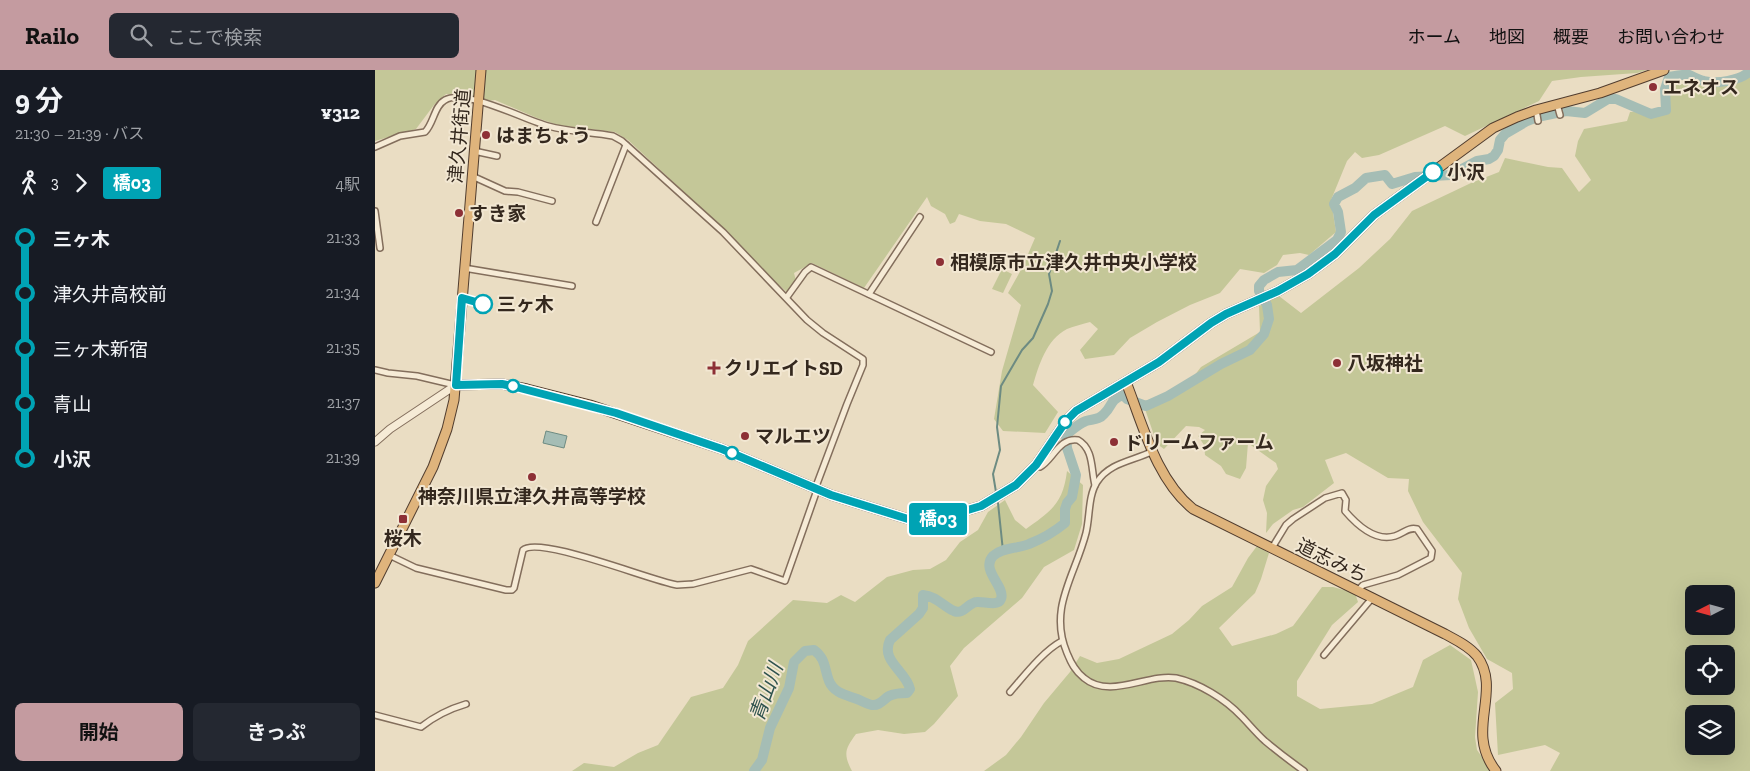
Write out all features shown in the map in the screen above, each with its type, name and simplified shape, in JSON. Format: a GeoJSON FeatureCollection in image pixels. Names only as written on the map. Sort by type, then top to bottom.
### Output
{"type":"FeatureCollection","features":[{"type":"Feature","properties":{"kind":"highway","name":"津久井街道"},"geometry":{"type":"LineString","coordinates":[[375,583],[440,452],[453,407],[481,70]]}},
{"type":"Feature","properties":{"kind":"highway"},"geometry":{"type":"LineString","coordinates":[[456,385],[502,384],[590,405],[722,449],[816,489],[908,519],[923,522],[938,519],[981,506],[1016,485],[1036,465],[1066,421],[1076,411],[1159,362],[1226,314],[1267,296],[1308,274],[1335,254],[1374,215],[1493,128],[1517,116],[1600,93],[1663,70]]}},
{"type":"Feature","properties":{"kind":"highway","name":"道志みち"},"geometry":{"type":"LineString","coordinates":[[1125,382],[1153,451],[1169,483],[1186,503],[1212,519],[1373,597],[1458,641],[1477,656],[1482,665],[1486,682],[1483,740],[1487,756],[1496,771]]}},
{"type":"Feature","properties":{"kind":"street"},"geometry":{"type":"LineString","coordinates":[[375,147],[400,136],[425,132],[432,122],[435,111],[445,100],[458,97],[478,101],[546,126],[613,136],[626,145],[723,232],[807,320],[823,333],[863,359],[863,365],[816,489],[785,581],[751,569],[693,584],[668,584],[582,556],[531,546],[523,550],[514,588],[507,590],[416,568],[389,555]]}},
{"type":"Feature","properties":{"kind":"street"},"geometry":{"type":"LineString","coordinates":[[1557,106],[1560,115]]}},
{"type":"Feature","properties":{"kind":"street"},"geometry":{"type":"LineString","coordinates":[[596,222],[626,145]]}},
{"type":"Feature","properties":{"kind":"street"},"geometry":{"type":"LineString","coordinates":[[474,151],[497,156]]}},
{"type":"Feature","properties":{"kind":"street"},"geometry":{"type":"LineString","coordinates":[[472,176],[505,191],[518,192],[552,201]]}},
{"type":"Feature","properties":{"kind":"street"},"geometry":{"type":"LineString","coordinates":[[375,211],[380,248]]}},
{"type":"Feature","properties":{"kind":"street"},"geometry":{"type":"LineString","coordinates":[[869,294],[920,217]]}},
{"type":"Feature","properties":{"kind":"street"},"geometry":{"type":"LineString","coordinates":[[787,297],[805,272],[811,267],[991,352]]}},
{"type":"Feature","properties":{"kind":"street"},"geometry":{"type":"LineString","coordinates":[[464,268],[572,286]]}},
{"type":"Feature","properties":{"kind":"street"},"geometry":{"type":"LineString","coordinates":[[375,370],[417,376],[456,385]]}},
{"type":"Feature","properties":{"kind":"street"},"geometry":{"type":"LineString","coordinates":[[375,442],[390,429],[456,385]]}},
{"type":"Feature","properties":{"kind":"street"},"geometry":{"type":"LineString","coordinates":[[1036,465],[1043,466],[1058,448],[1068,440],[1078,440],[1086,448],[1091,460],[1095,486],[1087,532],[1071,575],[1061,610],[1060,623],[1062,641],[1075,670],[1086,680],[1096,684],[1127,686],[1161,678],[1174,678],[1185,681],[1214,695],[1236,711],[1265,740],[1303,771]]}},
{"type":"Feature","properties":{"kind":"street"},"geometry":{"type":"LineString","coordinates":[[1095,486],[1104,474],[1116,466],[1153,451]]}},
{"type":"Feature","properties":{"kind":"street"},"geometry":{"type":"LineString","coordinates":[[1272,548],[1286,525],[1293,519],[1325,498],[1342,493],[1346,500],[1345,511],[1372,534],[1388,537],[1395,536],[1411,528],[1417,529],[1432,552],[1431,558],[1398,575],[1363,585],[1358,590]]}},
{"type":"Feature","properties":{"kind":"street"},"geometry":{"type":"LineString","coordinates":[[1324,655],[1373,597]]}},
{"type":"Feature","properties":{"kind":"street"},"geometry":{"type":"LineString","coordinates":[[1009,692],[1054,646],[1062,641]]}},
{"type":"Feature","properties":{"kind":"street"},"geometry":{"type":"LineString","coordinates":[[375,715],[421,727],[432,718],[465,704]]}},
{"type":"Feature","properties":{"kind":"green space"},"geometry":{"type":"Polygon","coordinates":[[[375,70],[1647,70],[1637,73],[1552,81],[1539,101],[1465,136],[1445,126],[1379,155],[1362,158],[1355,152],[1347,161],[1331,200],[1336,232],[1309,255],[1300,253],[1283,255],[1277,265],[1264,273],[1240,269],[1220,293],[1190,305],[1157,322],[1130,338],[1114,355],[1085,359],[1080,350],[1098,329],[1090,322],[1067,329],[1060,334],[1044,354],[1033,385],[1058,412],[1045,433],[1003,431],[994,419],[1002,371],[1021,305],[1008,293],[1022,268],[1035,238],[1006,224],[980,221],[959,214],[955,222],[950,224],[945,214],[931,206],[927,197],[864,288],[812,263],[794,273],[796,281],[787,292],[669,178],[628,140],[615,132],[558,125],[495,100],[482,102],[482,97],[446,94],[434,105],[416,129],[375,141],[375,70]]]}},
{"type":"Feature","properties":{"kind":"green space"},"geometry":{"type":"Polygon","coordinates":[[[1746,70],[1750,70],[1750,771],[1550,771],[1560,753],[1545,745],[1498,755],[1495,703],[1513,689],[1512,673],[1487,659],[1469,628],[1458,599],[1462,573],[1423,522],[1408,491],[1409,479],[1388,478],[1346,453],[1325,460],[1334,483],[1303,507],[1293,510],[1273,524],[1266,533],[1267,513],[1263,500],[1266,486],[1278,469],[1276,463],[1248,443],[1246,468],[1240,479],[1226,474],[1221,466],[1205,455],[1204,445],[1198,436],[1205,430],[1199,427],[1186,426],[1164,449],[1157,444],[1145,409],[1184,389],[1201,367],[1260,332],[1259,306],[1279,296],[1301,313],[1359,268],[1390,239],[1412,211],[1499,172],[1505,158],[1562,168],[1579,192],[1591,180],[1575,156],[1578,141],[1584,129],[1627,121],[1630,112],[1660,110],[1667,102],[1671,85],[1696,83],[1708,89],[1746,70]]]}},
{"type":"Feature","properties":{"kind":"green space"},"geometry":{"type":"Polygon","coordinates":[[[1002,269],[1012,274],[1003,293],[992,289],[1002,269]]]}},
{"type":"Feature","properties":{"kind":"green space"},"geometry":{"type":"Polygon","coordinates":[[[1067,471],[1083,485],[1082,524],[1074,550],[1044,567],[1022,598],[964,648],[950,666],[958,696],[925,732],[904,734],[878,730],[856,734],[849,744],[846,756],[852,771],[572,771],[584,763],[614,767],[638,753],[658,745],[691,697],[723,688],[738,665],[748,641],[793,600],[827,603],[841,595],[855,602],[887,577],[913,570],[930,569],[946,560],[960,542],[978,530],[988,512],[1005,500],[1015,520],[1026,529],[1049,511],[1059,499],[1067,471]]]}},
{"type":"Feature","properties":{"kind":"green space"},"geometry":{"type":"Polygon","coordinates":[[[1257,546],[1269,553],[1255,593],[1219,628],[1232,646],[1276,634],[1293,626],[1322,587],[1333,587],[1355,593],[1358,602],[1332,625],[1297,681],[1297,696],[1320,709],[1372,704],[1413,687],[1423,660],[1450,645],[1471,660],[1478,692],[1475,737],[1477,750],[1492,771],[984,771],[1006,755],[1044,703],[1070,672],[1080,656],[1097,663],[1119,659],[1172,634],[1202,606],[1232,587],[1257,546]]]}},
{"type":"Feature","properties":{"kind":"water"},"geometry":{"type":"Polygon","coordinates":[[[546,431],[567,436],[564,448],[543,443],[546,431]]]}},
{"type":"Feature","properties":{"kind":"waterway","name":"青山川"},"geometry":{"type":"LineString","coordinates":[[754,771],[762,760],[770,728],[789,688],[794,662],[805,651],[814,650],[818,653],[823,660],[831,685],[845,695],[874,705],[879,704],[891,695],[907,693],[910,689],[908,683],[891,660],[888,654],[888,647],[890,640],[919,614],[923,608],[923,595],[932,597],[957,612],[974,603],[997,603],[1001,599],[1002,594],[989,567],[993,556],[1001,551],[1024,546],[1039,540],[1065,523],[1065,509],[1072,497],[1076,475],[1067,448],[1066,435],[1083,422],[1102,416],[1113,401],[1123,395],[1127,399],[1146,406],[1168,396],[1221,364],[1250,350],[1264,334],[1269,319],[1267,305],[1259,291],[1259,286],[1264,280],[1278,272],[1297,270],[1337,240],[1341,232],[1338,212],[1334,204],[1338,197],[1355,188],[1366,178],[1385,175],[1392,184],[1415,177],[1451,175],[1477,161],[1494,156],[1498,150],[1500,140],[1505,134],[1537,117],[1566,111],[1585,113],[1608,99],[1616,99],[1651,114],[1666,110],[1665,89],[1669,77],[1689,75],[1704,81],[1722,82],[1740,77],[1750,71]]}},
{"type":"Feature","properties":{"kind":"waterway"},"geometry":{"type":"LineString","coordinates":[[996,492],[993,474],[1000,450],[997,427],[1001,386],[1022,350],[1033,338],[1048,304],[1052,291],[1049,274],[1060,241]]}},
{"type":"Feature","properties":{"kind":"waterway"},"geometry":{"type":"LineString","coordinates":[[998,503],[1003,551]]}},
{"type":"Feature","properties":{"kind":"bus line","name":"橋03"},"geometry":{"type":"LineString","coordinates":[[483,304],[462,298],[456,385],[502,384],[590,405],[722,449],[831,495],[923,522],[981,506],[1016,485],[1036,465],[1066,421],[1076,411],[1159,362],[1226,314],[1278,291],[1308,274],[1335,254],[1374,215],[1433,172]]}},
{"type":"Feature","properties":{"kind":"place","name":"エネオス"},"geometry":{"type":"Point","coordinates":[1653,87]}},
{"type":"Feature","properties":{"kind":"place","name":"はまちょう"},"geometry":{"type":"Point","coordinates":[486,135]}},
{"type":"Feature","properties":{"kind":"place","name":"小沢"},"geometry":{"type":"Point","coordinates":[1433,172]}},
{"type":"Feature","properties":{"kind":"place","name":"すき家"},"geometry":{"type":"Point","coordinates":[459,213]}},
{"type":"Feature","properties":{"kind":"place","name":"相模原市立津久井中央小学校"},"geometry":{"type":"Point","coordinates":[940,262]}},
{"type":"Feature","properties":{"kind":"place","name":"三ヶ木"},"geometry":{"type":"Point","coordinates":[483,304]}},
{"type":"Feature","properties":{"kind":"place","name":"八坂神社"},"geometry":{"type":"Point","coordinates":[1337,363]}},
{"type":"Feature","properties":{"kind":"place","name":"クリエイトSD"},"geometry":{"type":"Point","coordinates":[714,368]}},
{"type":"Feature","properties":{"kind":"place","name":"マルエツ"},"geometry":{"type":"Point","coordinates":[745,436]}},
{"type":"Feature","properties":{"kind":"place","name":"ドリームファーム"},"geometry":{"type":"Point","coordinates":[1114,442]}},
{"type":"Feature","properties":{"kind":"place","name":"神奈川県立津久井高等学校"},"geometry":{"type":"Point","coordinates":[532,477]}},
{"type":"Feature","properties":{"kind":"place","name":"桜木"},"geometry":{"type":"Point","coordinates":[403,519]}}]}
